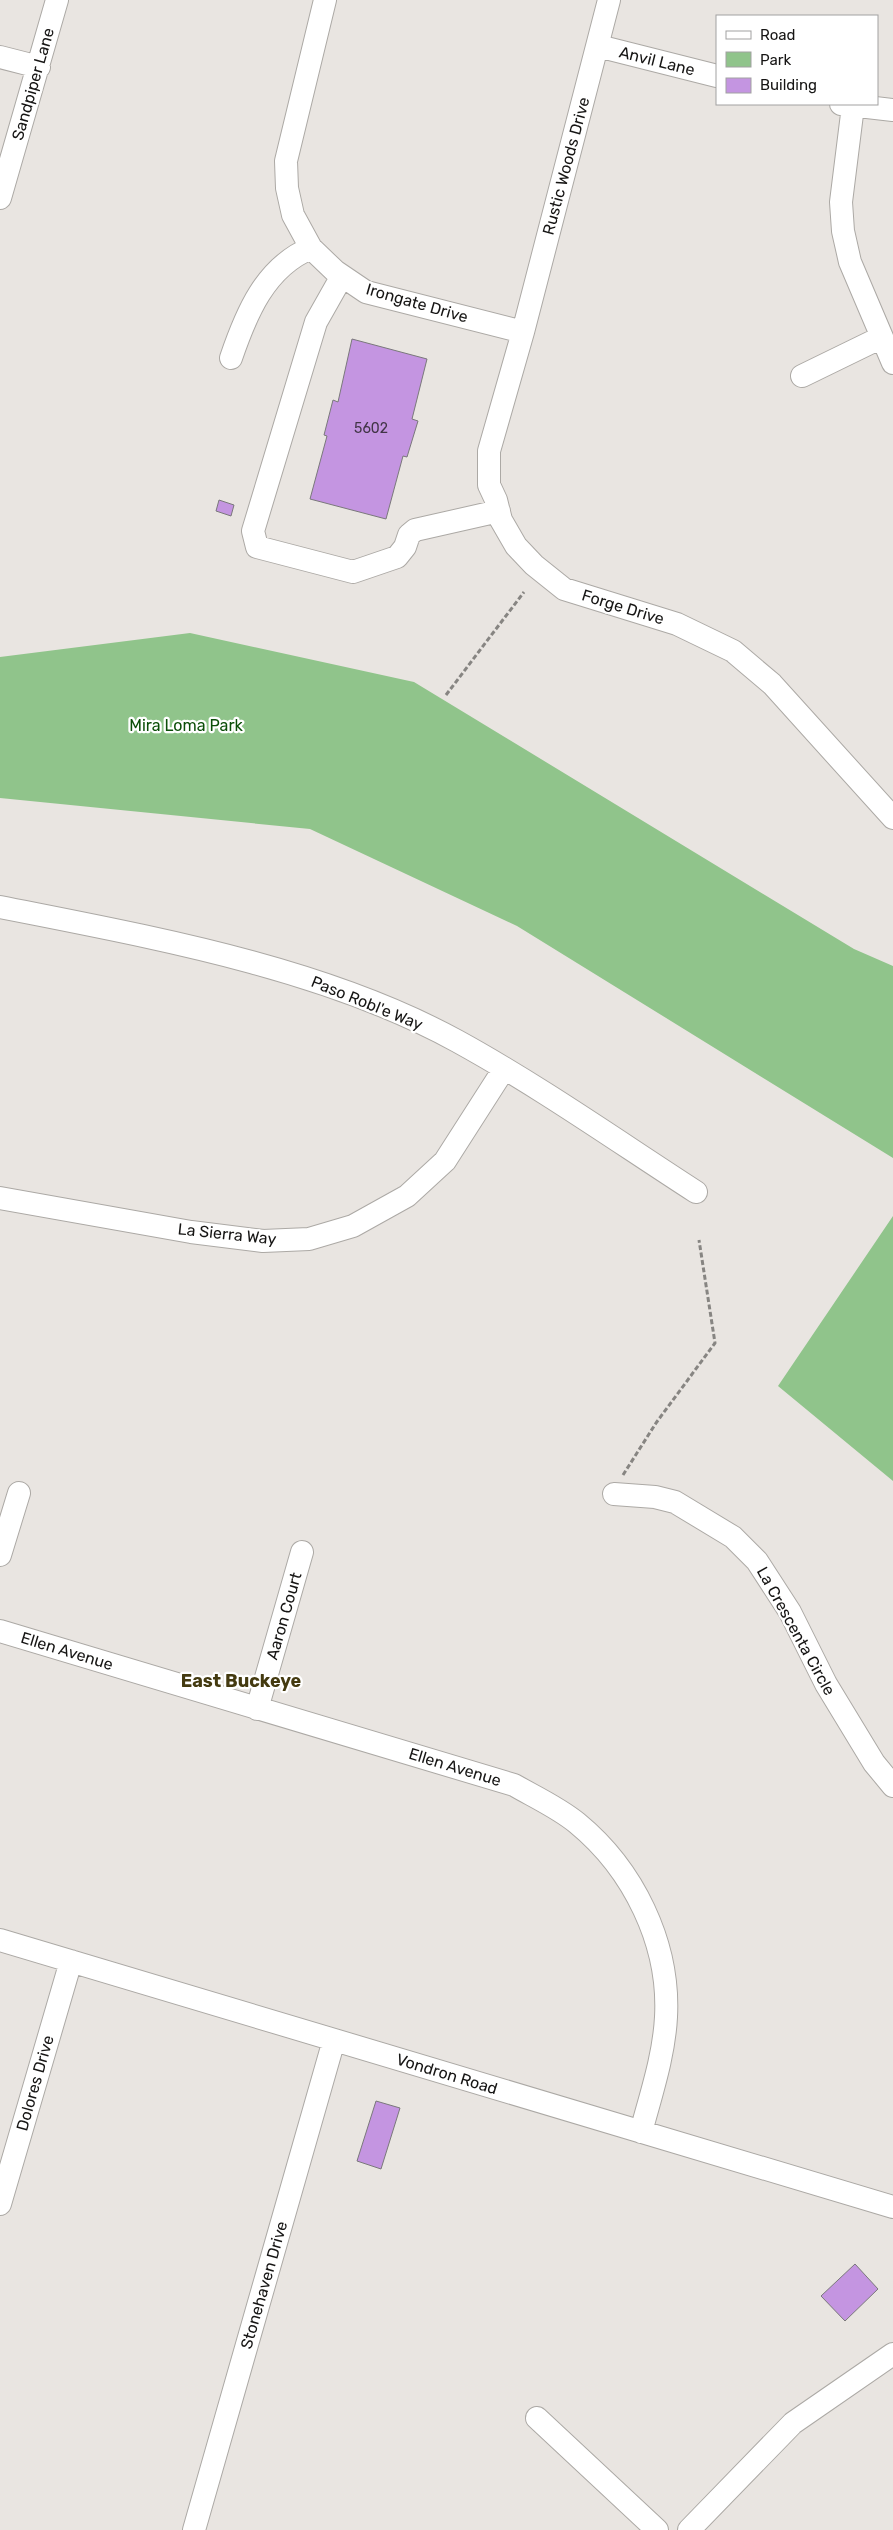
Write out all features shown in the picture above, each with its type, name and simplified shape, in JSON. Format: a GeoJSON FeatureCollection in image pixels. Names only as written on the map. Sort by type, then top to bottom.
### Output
{"type":"FeatureCollection","features":[{"type":"Feature","properties":{"kind":"street","name":"Sandpiper Lane"},"geometry":{"type":"LineString","coordinates":[[0,198],[39,67],[56,0]]}},
{"type":"Feature","properties":{"kind":"street","name":"Irongate Drive"},"geometry":{"type":"LineString","coordinates":[[325,0],[286,161],[287,188],[293,215],[311,248],[342,276],[366,292],[523,332]]}},
{"type":"Feature","properties":{"kind":"street","name":"Rustic Woods Drive"},"geometry":{"type":"LineString","coordinates":[[523,332],[609,0]]}},
{"type":"Feature","properties":{"kind":"street","name":"Anvil Lane"},"geometry":{"type":"LineString","coordinates":[[598,46],[716,76]]}},
{"type":"Feature","properties":{"kind":"street"},"geometry":{"type":"LineString","coordinates":[[0,57],[39,67]]}},
{"type":"Feature","properties":{"kind":"street"},"geometry":{"type":"LineString","coordinates":[[893,110],[847,105],[841,202],[850,262],[893,363]]}},
{"type":"Feature","properties":{"kind":"street"},"geometry":{"type":"LineString","coordinates":[[232,358],[246,316],[260,291],[290,260],[311,248]]}},
{"type":"Feature","properties":{"kind":"street"},"geometry":{"type":"LineString","coordinates":[[342,276],[316,322],[254,531],[257,547],[353,572],[397,557],[409,535],[415,530],[499,511]]}},
{"type":"Feature","properties":{"kind":"street","name":"Forge Drive"},"geometry":{"type":"LineString","coordinates":[[523,332],[488,451],[489,485],[501,520],[516,546],[534,565],[564,589],[677,624],[732,651],[772,684],[893,818]]}},
{"type":"Feature","properties":{"kind":"street"},"geometry":{"type":"LineString","coordinates":[[802,376],[882,337]]}},
{"type":"Feature","properties":{"kind":"street","name":"Paso Robl'e Way"},"geometry":{"type":"LineString","coordinates":[[0,907],[179,944],[292,974],[377,1004],[456,1040],[696,1192]]}},
{"type":"Feature","properties":{"kind":"street","name":"La Sierra Way"},"geometry":{"type":"LineString","coordinates":[[0,1198],[191,1232],[263,1241],[309,1239],[353,1226],[407,1196],[445,1161],[504,1070]]}},
{"type":"Feature","properties":{"kind":"street"},"geometry":{"type":"LineString","coordinates":[[0,1555],[19,1493]]}},
{"type":"Feature","properties":{"kind":"street","name":"La Crescenta Circle"},"geometry":{"type":"LineString","coordinates":[[614,1494],[655,1497],[675,1502],[733,1536],[757,1561],[790,1612],[826,1684],[874,1763],[893,1786]]}},
{"type":"Feature","properties":{"kind":"street","name":"Aaron Court"},"geometry":{"type":"LineString","coordinates":[[257,1708],[302,1552]]}},
{"type":"Feature","properties":{"kind":"street","name":"Ellen Avenue"},"geometry":{"type":"LineString","coordinates":[[0,1631],[514,1785],[575,1821],[600,1844],[623,1874],[644,1907],[656,1939],[666,1995],[666,2018],[661,2055],[641,2132]]}},
{"type":"Feature","properties":{"kind":"street","name":"Vondron Road"},"geometry":{"type":"LineString","coordinates":[[0,1940],[893,2207]]}},
{"type":"Feature","properties":{"kind":"street","name":"Dolores Drive"},"geometry":{"type":"LineString","coordinates":[[0,2204],[71,1961]]}},
{"type":"Feature","properties":{"kind":"street","name":"Stonehaven Drive"},"geometry":{"type":"LineString","coordinates":[[194,2530],[334,2040]]}},
{"type":"Feature","properties":{"kind":"street"},"geometry":{"type":"LineString","coordinates":[[689,2530],[793,2423],[893,2354]]}},
{"type":"Feature","properties":{"kind":"street"},"geometry":{"type":"LineString","coordinates":[[537,2418],[657,2530]]}},
{"type":"Feature","properties":{"kind":"path"},"geometry":{"type":"LineString","coordinates":[[446,695],[524,592]]}},
{"type":"Feature","properties":{"kind":"path"},"geometry":{"type":"LineString","coordinates":[[614,1494],[630,1462],[715,1342],[699,1240]]}},
{"type":"Feature","properties":{"kind":"green space","name":"Mira Loma Park"},"geometry":{"type":"Polygon","coordinates":[[[190,633],[414,682],[854,949],[893,966],[893,1158],[517,926],[310,829],[0,798],[0,657],[190,633]]]}},
{"type":"Feature","properties":{"kind":"green space"},"geometry":{"type":"Polygon","coordinates":[[[893,1216],[893,1481],[778,1386],[893,1216]]]}},
{"type":"Feature","properties":{"kind":"building"},"geometry":{"type":"Polygon","coordinates":[[[352,339],[427,359],[412,419],[418,421],[407,457],[403,456],[386,519],[310,499],[327,436],[324,435],[333,400],[338,402],[352,339]]]}},
{"type":"Feature","properties":{"kind":"building"},"geometry":{"type":"Polygon","coordinates":[[[219,500],[234,505],[231,516],[216,511],[219,500]]]}},
{"type":"Feature","properties":{"kind":"building"},"geometry":{"type":"Polygon","coordinates":[[[376,2101],[400,2108],[381,2169],[357,2161],[376,2101]]]}},
{"type":"Feature","properties":{"kind":"building"},"geometry":{"type":"Polygon","coordinates":[[[855,2264],[878,2289],[845,2321],[821,2296],[855,2264]]]}},
{"type":"Feature","properties":{"kind":"district","name":"East Buckeye"},"geometry":{"type":"Point","coordinates":[241,1681]}}]}
